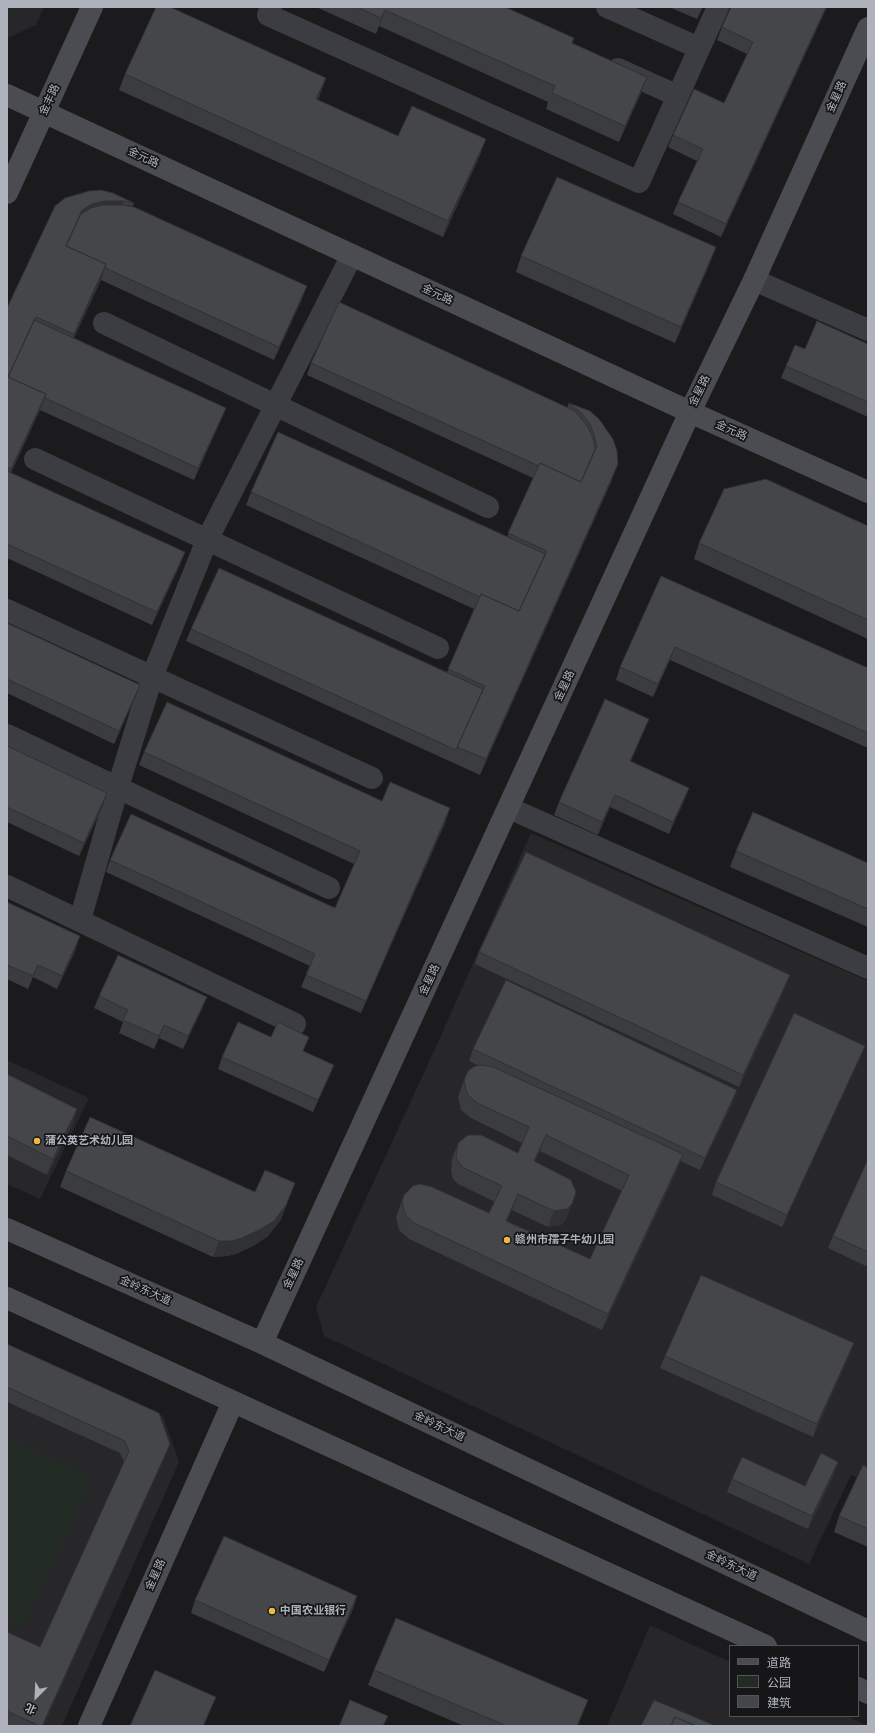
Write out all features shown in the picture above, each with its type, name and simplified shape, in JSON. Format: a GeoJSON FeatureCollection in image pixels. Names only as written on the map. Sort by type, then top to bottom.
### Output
{"type":"FeatureCollection","features":[{"type":"Feature","properties":{"kind":"street","name":"金丰路"},"geometry":{"type":"LineString","coordinates":[[7,193],[92,7]]}},
{"type":"Feature","properties":{"kind":"street"},"geometry":{"type":"LineString","coordinates":[[271,7],[268,15],[639,182],[718,7]]}},
{"type":"Feature","properties":{"kind":"street"},"geometry":{"type":"LineString","coordinates":[[607,7],[699,48]]}},
{"type":"Feature","properties":{"kind":"street","name":"金星路"},"geometry":{"type":"LineString","coordinates":[[262,1343],[690,412],[754,280],[868,28]]}},
{"type":"Feature","properties":{"kind":"street"},"geometry":{"type":"LineString","coordinates":[[597,60],[678,96]]}},
{"type":"Feature","properties":{"kind":"street","name":"金元路"},"geometry":{"type":"LineString","coordinates":[[7,96],[690,412],[868,492]]}},
{"type":"Feature","properties":{"kind":"street"},"geometry":{"type":"LineString","coordinates":[[80,920],[118,787],[152,677],[207,540],[352,255]]}},
{"type":"Feature","properties":{"kind":"street"},"geometry":{"type":"LineString","coordinates":[[754,280],[868,330]]}},
{"type":"Feature","properties":{"kind":"street"},"geometry":{"type":"LineString","coordinates":[[104,323],[488,507]]}},
{"type":"Feature","properties":{"kind":"street"},"geometry":{"type":"LineString","coordinates":[[35,459],[438,648]]}},
{"type":"Feature","properties":{"kind":"street"},"geometry":{"type":"LineString","coordinates":[[7,610],[372,778]]}},
{"type":"Feature","properties":{"kind":"street"},"geometry":{"type":"LineString","coordinates":[[7,734],[329,888]]}},
{"type":"Feature","properties":{"kind":"street"},"geometry":{"type":"LineString","coordinates":[[509,808],[868,968]]}},
{"type":"Feature","properties":{"kind":"street"},"geometry":{"type":"LineString","coordinates":[[7,886],[295,1024]]}},
{"type":"Feature","properties":{"kind":"street","name":"金岭东大道"},"geometry":{"type":"LineString","coordinates":[[7,1229],[262,1343],[868,1631]]}},
{"type":"Feature","properties":{"kind":"street"},"geometry":{"type":"LineString","coordinates":[[7,1298],[764,1645]]}},
{"type":"Feature","properties":{"kind":"street","name":"金星路"},"geometry":{"type":"LineString","coordinates":[[89,1726],[234,1402]]}},
{"type":"Feature","properties":{"kind":"street"},"geometry":{"type":"LineString","coordinates":[[859,1688],[868,1693]]}},
{"type":"Feature","properties":{"kind":"shaded area"},"geometry":{"type":"Polygon","coordinates":[[[7,7],[44,7],[36,25],[7,38],[7,7]]]}},
{"type":"Feature","properties":{"kind":"shaded area"},"geometry":{"type":"Polygon","coordinates":[[[531,833],[868,981],[868,1483],[851,1475],[809,1564],[324,1336],[316,1307],[434,1051],[531,833]]]}},
{"type":"Feature","properties":{"kind":"shaded area","name":"蒲公英艺术幼儿园"},"geometry":{"type":"Polygon","coordinates":[[[7,1060],[89,1098],[40,1199],[7,1184],[7,1060]]]}},
{"type":"Feature","properties":{"kind":"shaded area"},"geometry":{"type":"Polygon","coordinates":[[[7,1348],[163,1416],[179,1462],[62,1726],[7,1726],[7,1348]]]}},
{"type":"Feature","properties":{"kind":"shaded area"},"geometry":{"type":"Polygon","coordinates":[[[650,1625],[729,1662],[729,1717],[849,1717],[868,1726],[607,1726],[650,1625]]]}},
{"type":"Feature","properties":{"kind":"green space"},"geometry":{"type":"Polygon","coordinates":[[[7,1439],[92,1478],[23,1626],[7,1619],[7,1439]]]}},
{"type":"Feature","properties":{"kind":"building"},"geometry":{"type":"Polygon","coordinates":[[[156,7],[170,7],[326,78],[316,99],[398,136],[412,106],[486,139],[448,221],[125,74],[156,7]]]}},
{"type":"Feature","properties":{"kind":"building"},"geometry":{"type":"Polygon","coordinates":[[[357,7],[505,7],[574,38],[572,43],[647,77],[625,126],[552,93],[555,86],[385,10],[381,18],[357,7]]]}},
{"type":"Feature","properties":{"kind":"building"},"geometry":{"type":"Polygon","coordinates":[[[731,7],[826,7],[726,224],[678,202],[703,149],[673,135],[694,89],[724,103],[753,42],[722,27],[731,7]]]}},
{"type":"Feature","properties":{"kind":"building"},"geometry":{"type":"Polygon","coordinates":[[[557,177],[716,247],[681,327],[521,256],[557,177]]]}},
{"type":"Feature","properties":{"kind":"building"},"geometry":{"type":"Polygon","coordinates":[[[101,190],[113,193],[134,203],[124,201],[104,201],[92,204],[82,210],[66,246],[106,264],[74,334],[36,317],[8,377],[46,394],[11,469],[7,467],[7,308],[55,206],[65,198],[89,191],[101,190]]]}},
{"type":"Feature","properties":{"kind":"building"},"geometry":{"type":"Polygon","coordinates":[[[102,205],[123,205],[134,207],[307,286],[279,347],[105,268],[106,264],[66,246],[81,214],[91,208],[102,205]]]}},
{"type":"Feature","properties":{"kind":"building"},"geometry":{"type":"Polygon","coordinates":[[[339,302],[575,411],[588,427],[593,438],[595,449],[581,482],[540,463],[539,466],[311,363],[339,302]]]}},
{"type":"Feature","properties":{"kind":"building"},"geometry":{"type":"Polygon","coordinates":[[[34,320],[226,408],[198,468],[45,398],[46,394],[8,377],[34,320]]]}},
{"type":"Feature","properties":{"kind":"building"},"geometry":{"type":"Polygon","coordinates":[[[817,321],[868,344],[868,402],[786,366],[795,345],[805,349],[817,321]]]}},
{"type":"Feature","properties":{"kind":"building"},"geometry":{"type":"Polygon","coordinates":[[[569,403],[590,411],[599,419],[613,439],[617,451],[618,464],[486,759],[457,747],[485,686],[448,669],[481,594],[519,611],[547,551],[508,533],[540,463],[581,482],[597,446],[590,424],[583,415],[569,403]]]}},
{"type":"Feature","properties":{"kind":"building"},"geometry":{"type":"Polygon","coordinates":[[[278,432],[545,554],[519,611],[481,594],[480,597],[251,492],[278,432]]]}},
{"type":"Feature","properties":{"kind":"building"},"geometry":{"type":"Polygon","coordinates":[[[7,471],[185,552],[157,612],[7,544],[7,471]]]}},
{"type":"Feature","properties":{"kind":"building"},"geometry":{"type":"Polygon","coordinates":[[[766,479],[868,526],[868,620],[699,543],[724,489],[766,479]]]}},
{"type":"Feature","properties":{"kind":"building"},"geometry":{"type":"Polygon","coordinates":[[[219,568],[483,689],[456,750],[191,629],[219,568]]]}},
{"type":"Feature","properties":{"kind":"building"},"geometry":{"type":"Polygon","coordinates":[[[661,576],[868,668],[868,733],[675,647],[658,684],[620,667],[661,576]]]}},
{"type":"Feature","properties":{"kind":"building"},"geometry":{"type":"Polygon","coordinates":[[[7,623],[140,685],[119,731],[7,679],[7,623]]]}},
{"type":"Feature","properties":{"kind":"building"},"geometry":{"type":"Polygon","coordinates":[[[605,699],[649,719],[630,761],[689,788],[673,822],[615,795],[602,822],[559,802],[605,699]]]}},
{"type":"Feature","properties":{"kind":"building"},"geometry":{"type":"Polygon","coordinates":[[[167,702],[382,801],[390,782],[450,808],[366,1001],[306,975],[315,954],[110,860],[131,814],[335,908],[360,851],[144,752],[167,702]]]}},
{"type":"Feature","properties":{"kind":"building"},"geometry":{"type":"Polygon","coordinates":[[[7,746],[107,793],[84,843],[7,807],[7,746]]]}},
{"type":"Feature","properties":{"kind":"building"},"geometry":{"type":"Polygon","coordinates":[[[753,812],[868,863],[868,909],[736,851],[753,812]]]}},
{"type":"Feature","properties":{"kind":"building"},"geometry":{"type":"Polygon","coordinates":[[[526,852],[790,975],[743,1075],[479,952],[526,852]]]}},
{"type":"Feature","properties":{"kind":"building"},"geometry":{"type":"Polygon","coordinates":[[[7,902],[80,936],[62,976],[38,965],[33,976],[7,965],[7,902]]]}},
{"type":"Feature","properties":{"kind":"building"},"geometry":{"type":"Polygon","coordinates":[[[118,955],[207,997],[188,1036],[164,1025],[159,1036],[123,1020],[128,1010],[99,996],[118,955]]]}},
{"type":"Feature","properties":{"kind":"building"},"geometry":{"type":"Polygon","coordinates":[[[506,980],[737,1090],[705,1158],[473,1049],[506,980]]]}},
{"type":"Feature","properties":{"kind":"building"},"geometry":{"type":"Polygon","coordinates":[[[794,1013],[865,1046],[787,1215],[716,1182],[794,1013]]]}},
{"type":"Feature","properties":{"kind":"building"},"geometry":{"type":"Polygon","coordinates":[[[238,1022],[271,1037],[278,1022],[309,1037],[303,1051],[334,1065],[318,1100],[222,1057],[238,1022]]]}},
{"type":"Feature","properties":{"kind":"building"},"geometry":{"type":"Polygon","coordinates":[[[482,1065],[493,1067],[683,1154],[608,1314],[414,1223],[405,1214],[402,1201],[404,1195],[413,1186],[420,1184],[432,1187],[489,1213],[502,1186],[464,1168],[459,1163],[456,1157],[458,1143],[468,1135],[481,1135],[518,1153],[529,1127],[477,1103],[467,1094],[464,1081],[469,1070],[475,1066],[482,1065]],[[546,1135],[534,1161],[571,1180],[576,1192],[572,1204],[567,1209],[554,1211],[518,1194],[506,1221],[590,1259],[629,1175],[546,1135]]]}},
{"type":"Feature","properties":{"kind":"building"},"geometry":{"type":"Polygon","coordinates":[[[7,1074],[77,1109],[53,1159],[7,1136],[7,1074]]]}},
{"type":"Feature","properties":{"kind":"building"},"geometry":{"type":"Polygon","coordinates":[[[90,1117],[255,1192],[265,1170],[295,1183],[286,1205],[274,1221],[242,1238],[232,1241],[219,1241],[66,1171],[90,1117]]]}},
{"type":"Feature","properties":{"kind":"building"},"geometry":{"type":"Polygon","coordinates":[[[868,1159],[868,1252],[833,1236],[868,1159]]]}},
{"type":"Feature","properties":{"kind":"building"},"geometry":{"type":"Polygon","coordinates":[[[701,1275],[854,1343],[817,1424],[665,1356],[701,1275]]]}},
{"type":"Feature","properties":{"kind":"building"},"geometry":{"type":"Polygon","coordinates":[[[7,1344],[159,1413],[170,1444],[42,1726],[7,1711],[7,1632],[40,1647],[129,1451],[125,1441],[7,1387],[7,1344]]]}},
{"type":"Feature","properties":{"kind":"building"},"geometry":{"type":"Polygon","coordinates":[[[821,1453],[838,1462],[812,1516],[732,1479],[742,1457],[805,1486],[821,1453]]]}},
{"type":"Feature","properties":{"kind":"building"},"geometry":{"type":"Polygon","coordinates":[[[863,1465],[868,1468],[868,1529],[839,1516],[863,1465]]]}},
{"type":"Feature","properties":{"kind":"building","name":"中国农业银行"},"geometry":{"type":"Polygon","coordinates":[[[224,1536],[357,1596],[329,1660],[195,1600],[224,1536]]]}},
{"type":"Feature","properties":{"kind":"building"},"geometry":{"type":"Polygon","coordinates":[[[396,1618],[588,1700],[577,1726],[507,1726],[374,1670],[396,1618]]]}},
{"type":"Feature","properties":{"kind":"building"},"geometry":{"type":"Polygon","coordinates":[[[155,1670],[216,1697],[203,1726],[130,1726],[155,1670]]]}},
{"type":"Feature","properties":{"kind":"building"},"geometry":{"type":"Polygon","coordinates":[[[350,1700],[388,1716],[383,1726],[339,1726],[350,1700]]]}},
{"type":"Feature","properties":{"kind":"building"},"geometry":{"type":"Polygon","coordinates":[[[654,1700],[716,1726],[696,1726],[675,1717],[671,1726],[641,1726],[654,1700]]]}},
{"type":"Feature","properties":{"kind":"building"},"geometry":{"type":"Polygon","coordinates":[[[675,1717],[696,1726],[671,1726],[675,1717]]]}},
{"type":"Feature","properties":{"kind":"place","name":"蒲公英艺术幼儿园"},"geometry":{"type":"Point","coordinates":[37,1141]}},
{"type":"Feature","properties":{"kind":"place","name":"赣州市孺子牛幼儿园"},"geometry":{"type":"Point","coordinates":[507,1240]}},
{"type":"Feature","properties":{"kind":"place","name":"中国农业银行"},"geometry":{"type":"Point","coordinates":[272,1611]}}]}
